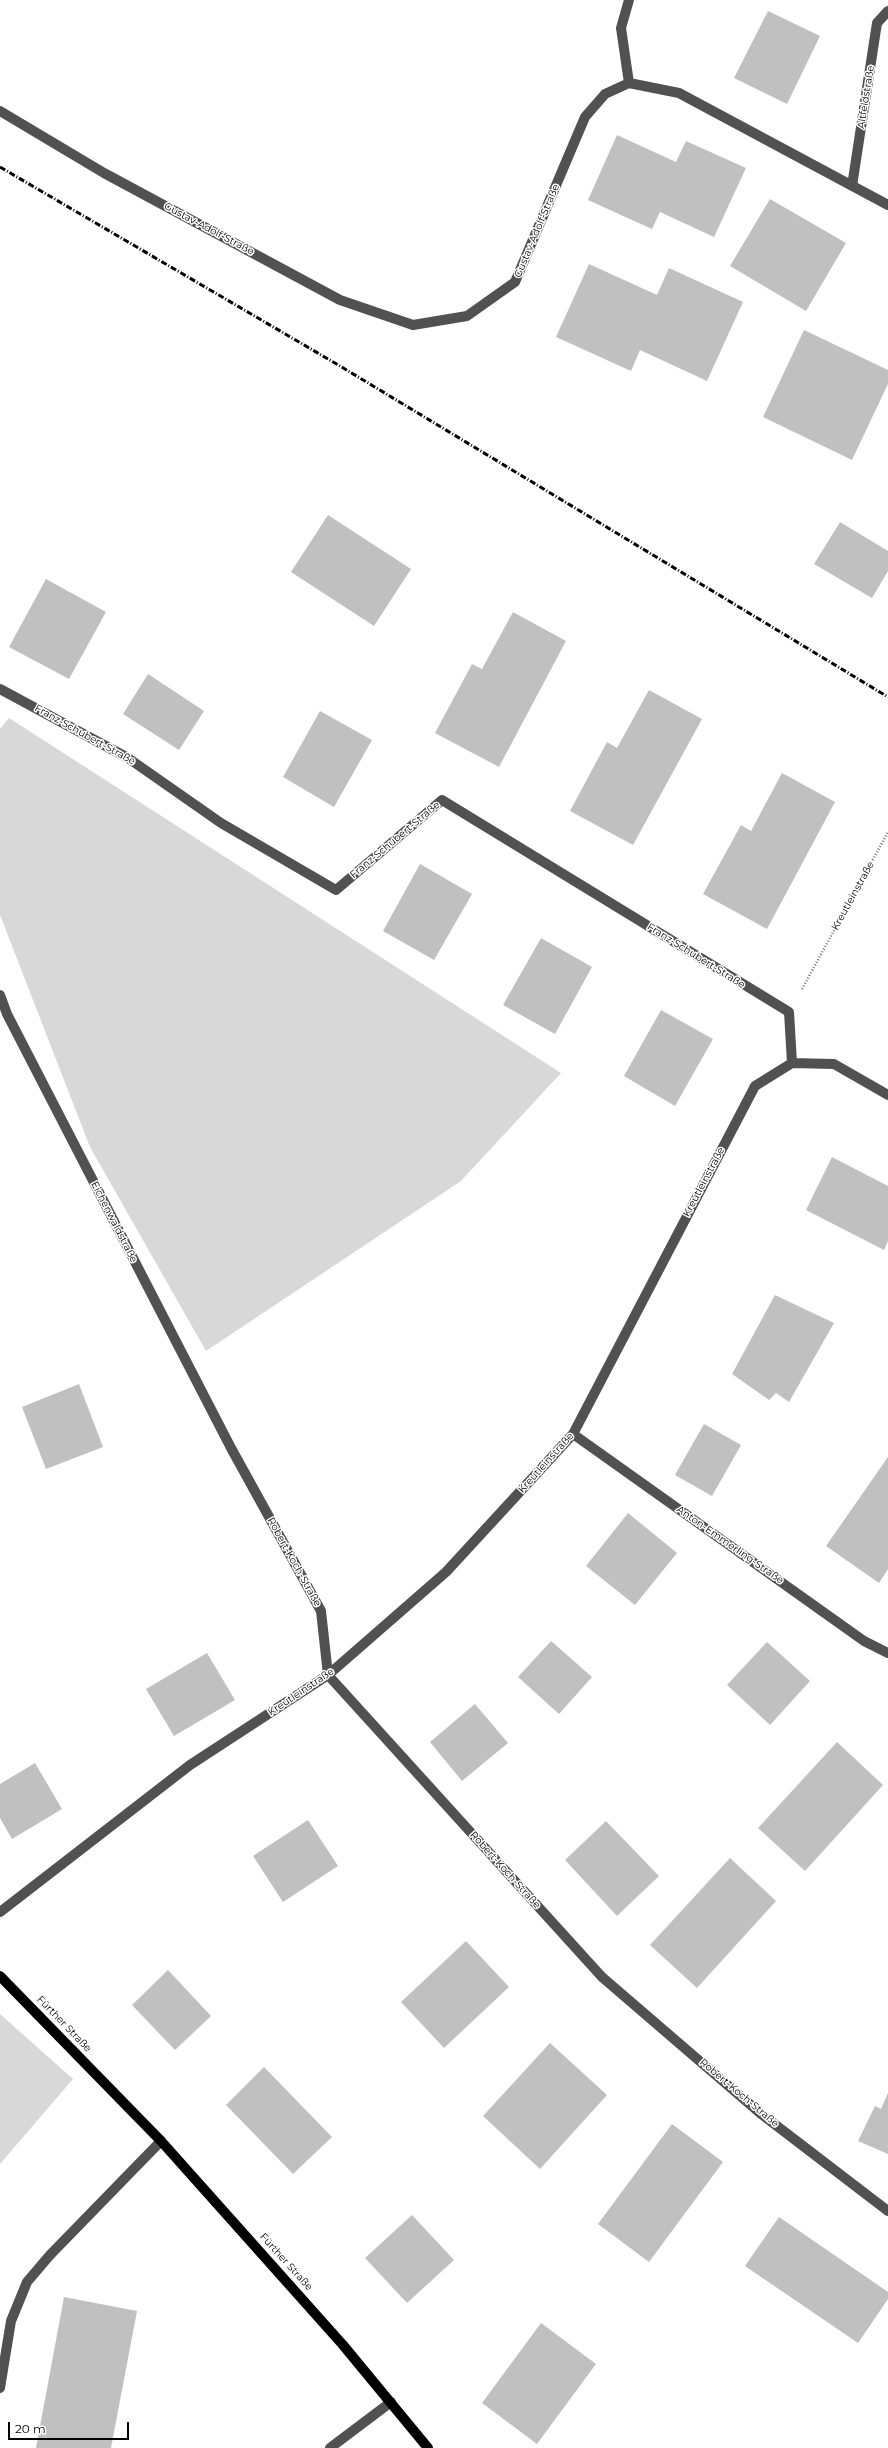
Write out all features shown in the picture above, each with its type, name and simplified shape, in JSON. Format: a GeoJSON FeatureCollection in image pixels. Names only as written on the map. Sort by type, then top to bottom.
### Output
{"type":"FeatureCollection","features":[{"type":"Feature","properties":{"kind":"main road","name":"Fürther Straße"},"geometry":{"type":"LineString","coordinates":[[0,1976],[161,2141],[343,2345],[428,2448]]}},
{"type":"Feature","properties":{"kind":"street"},"geometry":{"type":"LineString","coordinates":[[629,0],[621,28],[629,84],[679,93],[888,205]]}},
{"type":"Feature","properties":{"kind":"street","name":"Altfeldstraße"},"geometry":{"type":"LineString","coordinates":[[852,186],[877,23],[888,11]]}},
{"type":"Feature","properties":{"kind":"street","name":"Gustav-Adolf-Straße"},"geometry":{"type":"LineString","coordinates":[[0,111],[104,173],[340,300],[413,325],[467,316],[515,282],[585,117],[605,94],[629,84]]}},
{"type":"Feature","properties":{"kind":"street","name":"Franz-Schubert-Straße"},"geometry":{"type":"LineString","coordinates":[[0,689],[128,758],[221,823],[336,890],[442,800],[789,1012]]}},
{"type":"Feature","properties":{"kind":"street","name":"Eichenwaldstraße"},"geometry":{"type":"LineString","coordinates":[[0,995],[7,1014],[231,1448]]}},
{"type":"Feature","properties":{"kind":"street"},"geometry":{"type":"LineString","coordinates":[[789,1012],[792,1063],[834,1064],[888,1095]]}},
{"type":"Feature","properties":{"kind":"street","name":"Kreutleinstraße"},"geometry":{"type":"LineString","coordinates":[[0,1912],[190,1765],[328,1675],[446,1572],[573,1434],[755,1086],[792,1063]]}},
{"type":"Feature","properties":{"kind":"street","name":"Anton-Emmerling-Straße"},"geometry":{"type":"LineString","coordinates":[[573,1434],[864,1641],[888,1653]]}},
{"type":"Feature","properties":{"kind":"street","name":"Robert-Koch-Straße"},"geometry":{"type":"LineString","coordinates":[[231,1448],[321,1611],[328,1675],[602,1977],[760,2113],[888,2210]]}},
{"type":"Feature","properties":{"kind":"street"},"geometry":{"type":"LineString","coordinates":[[0,2388],[11,2321],[27,2282],[50,2255],[161,2141]]}},
{"type":"Feature","properties":{"kind":"street"},"geometry":{"type":"LineString","coordinates":[[330,2448],[391,2402]]}},
{"type":"Feature","properties":{"kind":"path","name":"Kreutleinstraße"},"geometry":{"type":"LineString","coordinates":[[789,1012],[888,832]]}},
{"type":"Feature","properties":{"kind":"shaded area"},"geometry":{"type":"Polygon","coordinates":[[[9,718],[561,1073],[461,1181],[206,1351],[90,1147],[0,915],[0,729],[9,718]]]}},
{"type":"Feature","properties":{"kind":"shaded area"},"geometry":{"type":"Polygon","coordinates":[[[0,2014],[73,2079],[0,2164],[0,2014]]]}},
{"type":"Feature","properties":{"kind":"building"},"geometry":{"type":"Polygon","coordinates":[[[768,11],[820,36],[787,104],[734,78],[768,11]]]}},
{"type":"Feature","properties":{"kind":"building"},"geometry":{"type":"Polygon","coordinates":[[[617,135],[676,162],[686,141],[746,168],[714,237],[660,212],[652,229],[588,200],[617,135]]]}},
{"type":"Feature","properties":{"kind":"building"},"geometry":{"type":"Polygon","coordinates":[[[770,199],[846,243],[806,311],[730,266],[770,199]]]}},
{"type":"Feature","properties":{"kind":"building"},"geometry":{"type":"Polygon","coordinates":[[[589,264],[657,295],[669,268],[743,302],[707,381],[640,350],[631,371],[556,337],[589,264]]]}},
{"type":"Feature","properties":{"kind":"building"},"geometry":{"type":"Polygon","coordinates":[[[804,330],[888,370],[888,384],[852,460],[763,417],[804,330]]]}},
{"type":"Feature","properties":{"kind":"building"},"geometry":{"type":"Polygon","coordinates":[[[328,515],[411,569],[374,626],[291,572],[328,515]]]}},
{"type":"Feature","properties":{"kind":"building"},"geometry":{"type":"Polygon","coordinates":[[[840,522],[888,551],[888,571],[872,598],[814,564],[840,522]]]}},
{"type":"Feature","properties":{"kind":"building"},"geometry":{"type":"Polygon","coordinates":[[[46,579],[106,612],[69,679],[9,647],[46,579]]]}},
{"type":"Feature","properties":{"kind":"building"},"geometry":{"type":"Polygon","coordinates":[[[513,612],[566,641],[499,767],[435,733],[472,664],[482,669],[513,612]]]}},
{"type":"Feature","properties":{"kind":"building"},"geometry":{"type":"Polygon","coordinates":[[[148,674],[204,711],[179,750],[123,714],[148,674]]]}},
{"type":"Feature","properties":{"kind":"building"},"geometry":{"type":"Polygon","coordinates":[[[649,690],[702,719],[633,845],[570,811],[607,742],[617,748],[649,690]]]}},
{"type":"Feature","properties":{"kind":"building"},"geometry":{"type":"Polygon","coordinates":[[[320,711],[372,740],[334,807],[283,777],[320,711]]]}},
{"type":"Feature","properties":{"kind":"building"},"geometry":{"type":"Polygon","coordinates":[[[782,773],[835,802],[767,929],[703,894],[741,825],[751,831],[782,773]]]}},
{"type":"Feature","properties":{"kind":"building"},"geometry":{"type":"Polygon","coordinates":[[[420,864],[472,894],[434,960],[383,931],[420,864]]]}},
{"type":"Feature","properties":{"kind":"building"},"geometry":{"type":"Polygon","coordinates":[[[541,938],[592,967],[555,1034],[503,1005],[541,938]]]}},
{"type":"Feature","properties":{"kind":"building"},"geometry":{"type":"Polygon","coordinates":[[[661,1010],[713,1039],[675,1106],[624,1076],[661,1010]]]}},
{"type":"Feature","properties":{"kind":"building"},"geometry":{"type":"Polygon","coordinates":[[[832,1157],[888,1186],[888,1241],[884,1250],[806,1210],[832,1157]]]}},
{"type":"Feature","properties":{"kind":"building"},"geometry":{"type":"Polygon","coordinates":[[[775,1295],[834,1323],[789,1402],[776,1393],[769,1400],[732,1374],[775,1295]]]}},
{"type":"Feature","properties":{"kind":"building"},"geometry":{"type":"Polygon","coordinates":[[[79,1384],[103,1447],[46,1469],[22,1407],[79,1384]]]}},
{"type":"Feature","properties":{"kind":"building"},"geometry":{"type":"Polygon","coordinates":[[[704,1424],[741,1445],[712,1496],[675,1475],[704,1424]]]}},
{"type":"Feature","properties":{"kind":"building"},"geometry":{"type":"Polygon","coordinates":[[[888,1457],[888,1569],[879,1583],[826,1546],[888,1457]]]}},
{"type":"Feature","properties":{"kind":"building"},"geometry":{"type":"Polygon","coordinates":[[[628,1513],[677,1553],[635,1605],[586,1566],[628,1513]]]}},
{"type":"Feature","properties":{"kind":"building"},"geometry":{"type":"Polygon","coordinates":[[[551,1641],[592,1677],[559,1714],[518,1677],[551,1641]]]}},
{"type":"Feature","properties":{"kind":"building"},"geometry":{"type":"Polygon","coordinates":[[[767,1642],[810,1681],[770,1725],[727,1685],[767,1642]]]}},
{"type":"Feature","properties":{"kind":"building"},"geometry":{"type":"Polygon","coordinates":[[[207,1653],[235,1700],[174,1736],[146,1689],[207,1653]]]}},
{"type":"Feature","properties":{"kind":"building"},"geometry":{"type":"Polygon","coordinates":[[[475,1704],[508,1743],[462,1781],[430,1742],[475,1704]]]}},
{"type":"Feature","properties":{"kind":"building"},"geometry":{"type":"Polygon","coordinates":[[[837,1742],[883,1785],[805,1871],[758,1828],[837,1742]]]}},
{"type":"Feature","properties":{"kind":"building"},"geometry":{"type":"Polygon","coordinates":[[[35,1763],[62,1809],[12,1839],[0,1818],[0,1784],[35,1763]]]}},
{"type":"Feature","properties":{"kind":"building"},"geometry":{"type":"Polygon","coordinates":[[[308,1820],[338,1866],[283,1902],[253,1856],[308,1820]]]}},
{"type":"Feature","properties":{"kind":"building"},"geometry":{"type":"Polygon","coordinates":[[[606,1821],[659,1876],[617,1916],[565,1860],[606,1821]]]}},
{"type":"Feature","properties":{"kind":"building"},"geometry":{"type":"Polygon","coordinates":[[[730,1858],[776,1901],[697,1988],[650,1945],[730,1858]]]}},
{"type":"Feature","properties":{"kind":"building"},"geometry":{"type":"Polygon","coordinates":[[[466,1941],[509,1987],[444,2048],[401,2002],[466,1941]]]}},
{"type":"Feature","properties":{"kind":"building"},"geometry":{"type":"Polygon","coordinates":[[[168,1970],[211,2016],[175,2050],[132,2005],[168,1970]]]}},
{"type":"Feature","properties":{"kind":"building"},"geometry":{"type":"Polygon","coordinates":[[[550,2043],[607,2095],[540,2169],[483,2116],[550,2043]]]}},
{"type":"Feature","properties":{"kind":"building"},"geometry":{"type":"Polygon","coordinates":[[[264,2067],[332,2137],[293,2174],[226,2105],[264,2067]]]}},
{"type":"Feature","properties":{"kind":"building"},"geometry":{"type":"Polygon","coordinates":[[[888,2093],[888,2154],[858,2141],[875,2106],[881,2109],[888,2093]]]}},
{"type":"Feature","properties":{"kind":"building"},"geometry":{"type":"Polygon","coordinates":[[[672,2124],[723,2162],[649,2262],[598,2224],[672,2124]]]}},
{"type":"Feature","properties":{"kind":"building"},"geometry":{"type":"Polygon","coordinates":[[[412,2215],[454,2260],[407,2303],[365,2258],[412,2215]]]}},
{"type":"Feature","properties":{"kind":"building"},"geometry":{"type":"Polygon","coordinates":[[[779,2217],[888,2292],[888,2299],[858,2343],[745,2266],[779,2217]]]}},
{"type":"Feature","properties":{"kind":"building"},"geometry":{"type":"Polygon","coordinates":[[[64,2297],[137,2311],[111,2448],[36,2448],[64,2297]]]}},
{"type":"Feature","properties":{"kind":"building"},"geometry":{"type":"Polygon","coordinates":[[[541,2323],[596,2364],[537,2444],[482,2403],[541,2323]]]}},
{"type":"Feature","properties":{"kind":"railway"},"geometry":{"type":"LineString","coordinates":[[0,167],[340,366],[888,697]]}}]}
